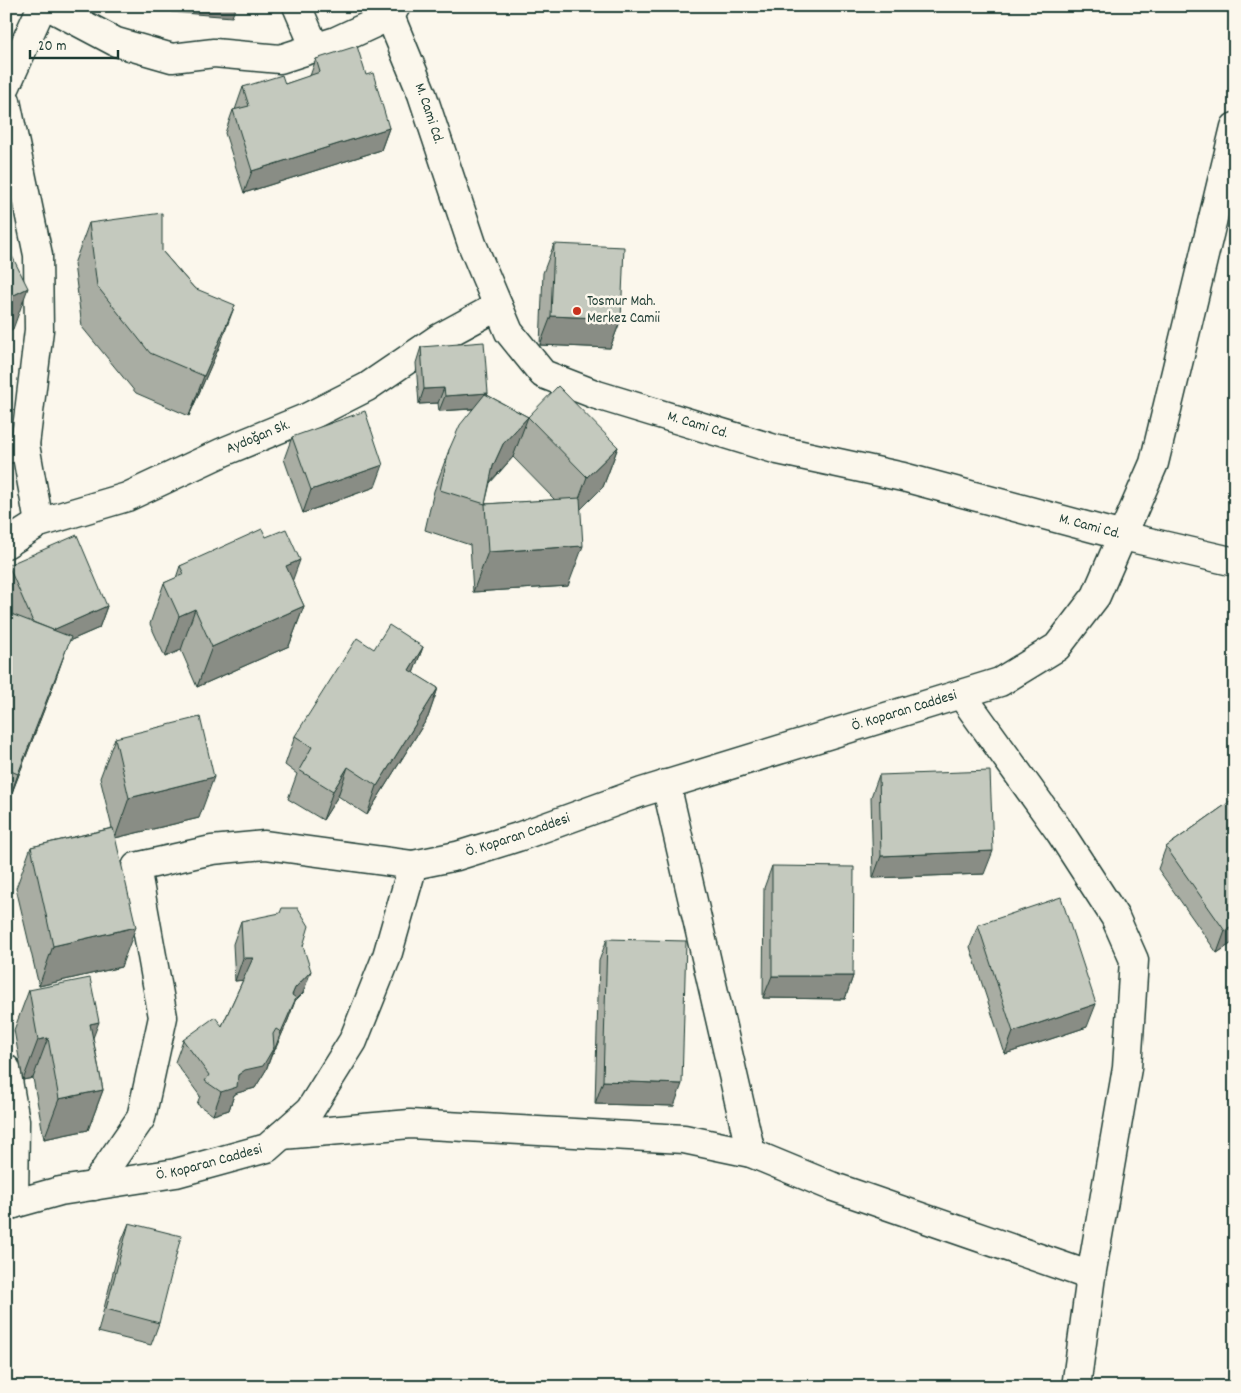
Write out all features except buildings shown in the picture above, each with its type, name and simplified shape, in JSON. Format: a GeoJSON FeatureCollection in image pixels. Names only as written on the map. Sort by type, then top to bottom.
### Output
{"type":"FeatureCollection","features":[{"type":"Feature","properties":{"kind":"street"},"geometry":{"type":"LineString","coordinates":[[6,86],[42,6]]}},
{"type":"Feature","properties":{"kind":"street"},"geometry":{"type":"LineString","coordinates":[[48,6],[116,42],[172,58],[214,53],[280,59],[336,41],[393,11]]}},
{"type":"Feature","properties":{"kind":"street"},"geometry":{"type":"LineString","coordinates":[[297,6],[316,48]]}},
{"type":"Feature","properties":{"kind":"street","name":"M. Cami Cd."},"geometry":{"type":"LineString","coordinates":[[393,11],[472,244],[509,332],[543,374],[597,395],[778,450],[903,476],[1122,536],[1235,562]]}},
{"type":"Feature","properties":{"kind":"street"},"geometry":{"type":"LineString","coordinates":[[6,102],[38,255],[39,330],[16,447],[39,523]]}},
{"type":"Feature","properties":{"kind":"street","name":"Ö. Koparan Caddesi"},"geometry":{"type":"LineString","coordinates":[[10,1205],[60,1191],[176,1173],[267,1148],[310,1110],[353,1041],[387,956],[413,865],[457,856],[518,837],[666,784],[1000,682],[1057,647],[1096,596],[1154,463],[1235,127]]}},
{"type":"Feature","properties":{"kind":"street","name":"Aydoğan Sk."},"geometry":{"type":"LineString","coordinates":[[6,544],[39,523],[128,497],[223,452],[308,417],[368,387],[439,338],[498,306]]}},
{"type":"Feature","properties":{"kind":"street"},"geometry":{"type":"LineString","coordinates":[[961,694],[1060,832],[1115,918],[1134,960],[1127,1068],[1091,1276],[1076,1387]]}},
{"type":"Feature","properties":{"kind":"street"},"geometry":{"type":"LineString","coordinates":[[666,784],[751,1154]]}},
{"type":"Feature","properties":{"kind":"street"},"geometry":{"type":"LineString","coordinates":[[94,1186],[141,1118],[163,1017],[136,867],[212,850],[265,845],[413,865]]}},
{"type":"Feature","properties":{"kind":"street"},"geometry":{"type":"LineString","coordinates":[[6,1070],[15,1121],[10,1205]]}},
{"type":"Feature","properties":{"kind":"street"},"geometry":{"type":"LineString","coordinates":[[282,1134],[410,1124],[684,1139],[751,1154],[831,1186],[1091,1276]]}},
{"type":"Feature","properties":{"kind":"place","name":"Tosmur Mah. Merkez Camii"},"geometry":{"type":"Point","coordinates":[577,311]}}]}
